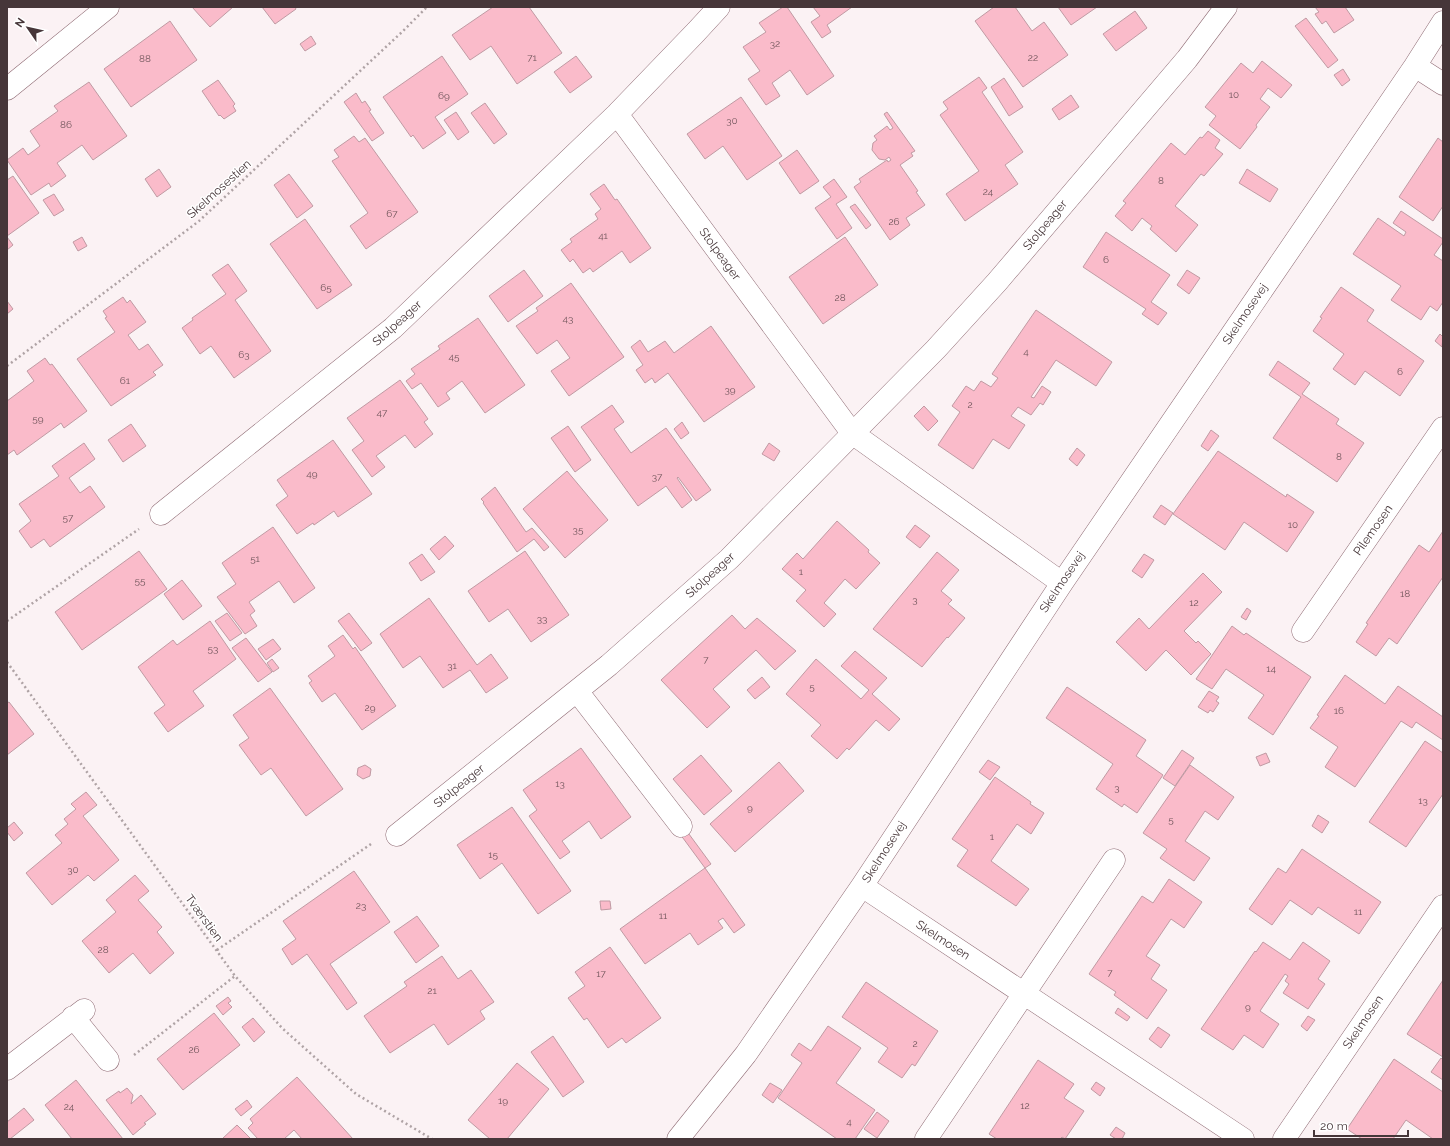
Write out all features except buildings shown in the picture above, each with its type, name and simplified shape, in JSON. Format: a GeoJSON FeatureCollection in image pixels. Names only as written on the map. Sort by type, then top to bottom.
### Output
{"type":"FeatureCollection","features":[{"type":"Feature","properties":{"kind":"street"},"geometry":{"type":"LineString","coordinates":[[7,89],[108,7]]}},
{"type":"Feature","properties":{"kind":"street","name":"Stolpeager"},"geometry":{"type":"LineString","coordinates":[[161,514],[393,328],[617,114],[719,7]]}},
{"type":"Feature","properties":{"kind":"street","name":"Stolpeager"},"geometry":{"type":"LineString","coordinates":[[397,835],[577,692],[729,559],[936,349],[997,282],[1187,59],[1226,7]]}},
{"type":"Feature","properties":{"kind":"street","name":"Skelmosevej"},"geometry":{"type":"LineString","coordinates":[[678,1139],[746,1054],[862,886],[1062,583],[1415,66],[1443,22]]}},
{"type":"Feature","properties":{"kind":"street"},"geometry":{"type":"LineString","coordinates":[[1415,66],[1443,84]]}},
{"type":"Feature","properties":{"kind":"street","name":"Stolpeager"},"geometry":{"type":"LineString","coordinates":[[617,114],[852,433],[1062,583]]}},
{"type":"Feature","properties":{"kind":"street","name":"Pilemosen"},"geometry":{"type":"LineString","coordinates":[[1303,631],[1443,428]]}},
{"type":"Feature","properties":{"kind":"street"},"geometry":{"type":"LineString","coordinates":[[577,692],[681,826]]}},
{"type":"Feature","properties":{"kind":"street"},"geometry":{"type":"LineString","coordinates":[[926,1139],[1114,860]]}},
{"type":"Feature","properties":{"kind":"street","name":"Skelmosen"},"geometry":{"type":"LineString","coordinates":[[862,886],[1243,1139]]}},
{"type":"Feature","properties":{"kind":"street","name":"Skelmosen"},"geometry":{"type":"LineString","coordinates":[[1284,1139],[1443,906]]}},
{"type":"Feature","properties":{"kind":"street"},"geometry":{"type":"LineString","coordinates":[[7,1069],[79,1013],[108,1060]]}},
{"type":"Feature","properties":{"kind":"path","name":"Skelmosestien"},"geometry":{"type":"LineString","coordinates":[[7,366],[199,221],[427,7]]}},
{"type":"Feature","properties":{"kind":"path"},"geometry":{"type":"LineString","coordinates":[[7,621],[161,514]]}},
{"type":"Feature","properties":{"kind":"path","name":"Tværstien"},"geometry":{"type":"LineString","coordinates":[[7,662],[235,976],[282,1028],[356,1094],[432,1139]]}},
{"type":"Feature","properties":{"kind":"path"},"geometry":{"type":"LineString","coordinates":[[216,950],[370,844],[397,835]]}},
{"type":"Feature","properties":{"kind":"path"},"geometry":{"type":"LineString","coordinates":[[108,1060],[132,1056],[235,976]]}}]}
